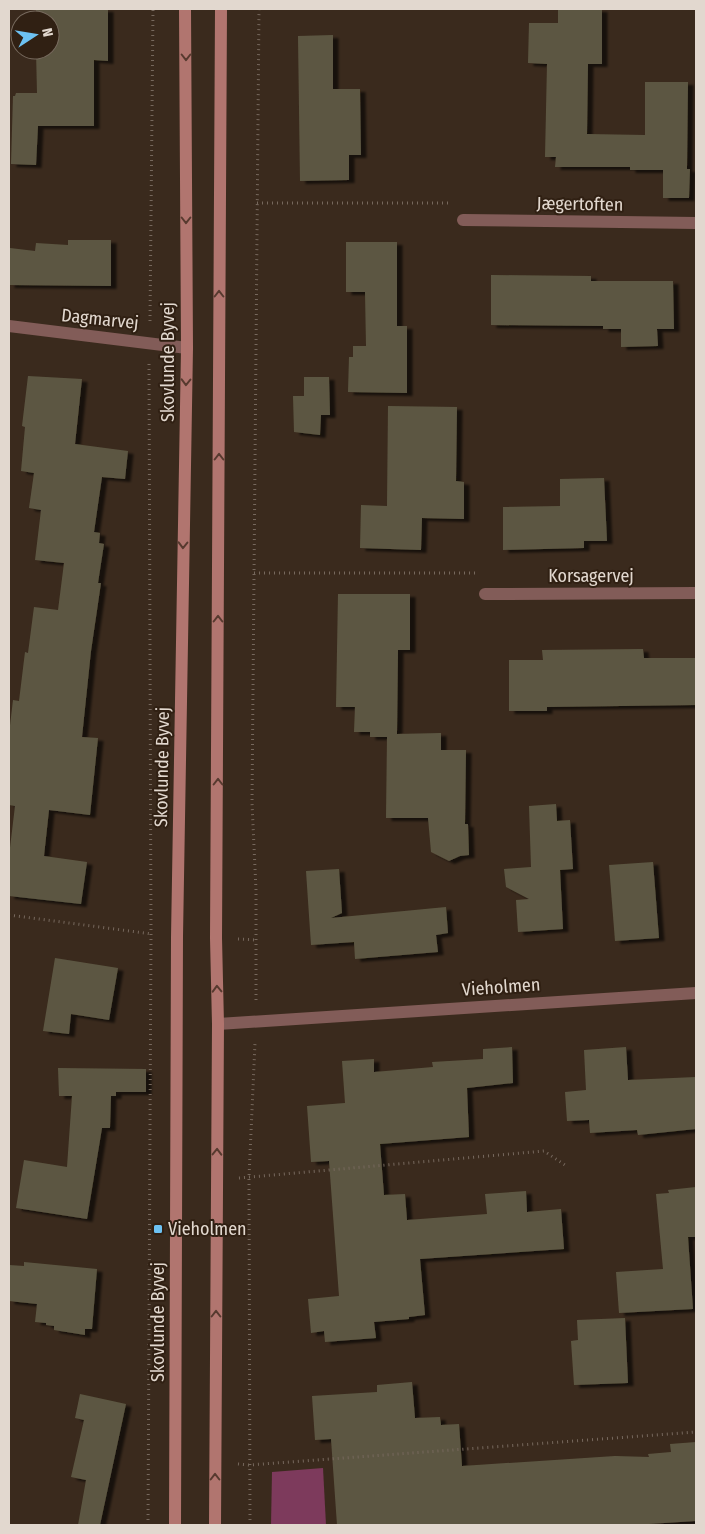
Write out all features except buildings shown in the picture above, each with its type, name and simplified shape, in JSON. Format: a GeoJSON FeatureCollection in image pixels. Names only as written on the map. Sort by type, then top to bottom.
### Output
{"type":"FeatureCollection","features":[{"type":"Feature","properties":{"kind":"main road","name":"Skovlunde Byvej"},"geometry":{"type":"LineString","coordinates":[[175,1525],[177,937],[186,348],[186,9]]}},
{"type":"Feature","properties":{"kind":"main road"},"geometry":{"type":"LineString","coordinates":[[215,1525],[221,9]]}},
{"type":"Feature","properties":{"kind":"street","name":"Jægertoften"},"geometry":{"type":"LineString","coordinates":[[463,220],[696,222]]}},
{"type":"Feature","properties":{"kind":"street","name":"Dagmarvej"},"geometry":{"type":"LineString","coordinates":[[9,326],[186,348]]}},
{"type":"Feature","properties":{"kind":"street","name":"Korsagervej"},"geometry":{"type":"LineString","coordinates":[[485,594],[696,593]]}},
{"type":"Feature","properties":{"kind":"street","name":"Vieholmen"},"geometry":{"type":"LineString","coordinates":[[218,1024],[696,992]]}},
{"type":"Feature","properties":{"kind":"path"},"geometry":{"type":"LineString","coordinates":[[148,1525],[151,934],[149,342],[153,9]]}},
{"type":"Feature","properties":{"kind":"path"},"geometry":{"type":"LineString","coordinates":[[250,1525],[249,1176],[256,1022],[256,890],[252,803],[258,9]]}},
{"type":"Feature","properties":{"kind":"path"},"geometry":{"type":"LineString","coordinates":[[257,203],[457,204],[463,220]]}},
{"type":"Feature","properties":{"kind":"path"},"geometry":{"type":"LineString","coordinates":[[254,573],[480,573],[485,594]]}},
{"type":"Feature","properties":{"kind":"path"},"geometry":{"type":"LineString","coordinates":[[9,915],[177,937]]}},
{"type":"Feature","properties":{"kind":"path"},"geometry":{"type":"LineString","coordinates":[[216,938],[256,940]]}},
{"type":"Feature","properties":{"kind":"path"},"geometry":{"type":"LineString","coordinates":[[216,1180],[544,1151],[568,1167]]}},
{"type":"Feature","properties":{"kind":"path"},"geometry":{"type":"LineString","coordinates":[[215,1463],[249,1465],[696,1432]]}},
{"type":"Feature","properties":{"kind":"shaded area"},"geometry":{"type":"Polygon","coordinates":[[[323,1468],[326,1525],[271,1525],[272,1472],[323,1468]]]}},
{"type":"Feature","properties":{"kind":"place","name":"Vieholmen"},"geometry":{"type":"Point","coordinates":[158,1229]}}]}
